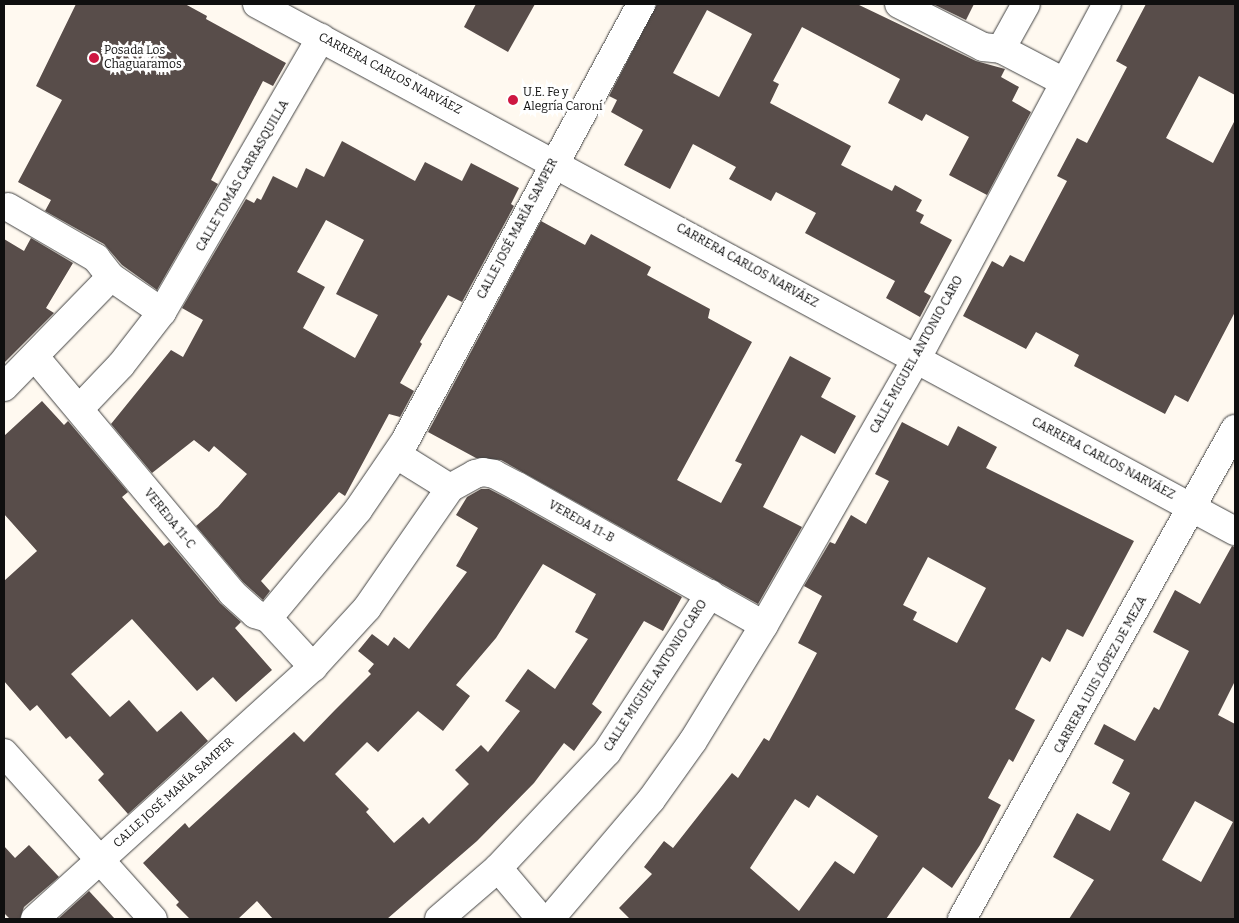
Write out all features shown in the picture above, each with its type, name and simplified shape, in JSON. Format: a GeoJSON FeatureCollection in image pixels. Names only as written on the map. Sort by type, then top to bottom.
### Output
{"type":"FeatureCollection","features":[{"type":"Feature","properties":{"kind":"street","name":"CARRERA CARLOS NARVÁEZ"},"geometry":{"type":"LineString","coordinates":[[257,4],[555,162],[1235,531]]}},
{"type":"Feature","properties":{"kind":"street","name":"CALLE JOSÉ MARÍA SAMPER"},"geometry":{"type":"LineString","coordinates":[[268,618],[358,510],[397,455],[641,4]]}},
{"type":"Feature","properties":{"kind":"street"},"geometry":{"type":"LineString","coordinates":[[898,4],[983,47],[1001,50],[1064,82]]}},
{"type":"Feature","properties":{"kind":"street"},"geometry":{"type":"LineString","coordinates":[[1001,50],[1026,4]]}},
{"type":"Feature","properties":{"kind":"street","name":"CALLE MIGUEL ANTONIO CARO"},"geometry":{"type":"LineString","coordinates":[[550,919],[651,800],[693,741],[764,625],[917,358],[1106,4]]}},
{"type":"Feature","properties":{"kind":"street","name":"CALLE TOMÁS CARRASQUILLA"},"geometry":{"type":"LineString","coordinates":[[80,408],[121,365],[162,312],[321,38]]}},
{"type":"Feature","properties":{"kind":"street"},"geometry":{"type":"LineString","coordinates":[[8,206],[96,258],[106,266],[111,277],[162,312]]}},
{"type":"Feature","properties":{"kind":"street"},"geometry":{"type":"LineString","coordinates":[[4,387],[111,277]]}},
{"type":"Feature","properties":{"kind":"street"},"geometry":{"type":"LineString","coordinates":[[35,357],[80,408]]}},
{"type":"Feature","properties":{"kind":"street","name":"VEREDA 11-C"},"geometry":{"type":"LineString","coordinates":[[80,408],[232,593],[255,614],[268,618]]}},
{"type":"Feature","properties":{"kind":"street","name":"CARRERA LUIS LÓPEZ DE MEZA"},"geometry":{"type":"LineString","coordinates":[[962,919],[1193,508],[1235,429]]}},
{"type":"Feature","properties":{"kind":"street"},"geometry":{"type":"LineString","coordinates":[[397,455],[450,488]]}},
{"type":"Feature","properties":{"kind":"street","name":"VEREDA 11-B"},"geometry":{"type":"LineString","coordinates":[[450,488],[483,472],[494,474],[710,594]]}},
{"type":"Feature","properties":{"kind":"street","name":"CALLE JOSÉ MARÍA SAMPER"},"geometry":{"type":"LineString","coordinates":[[35,919],[313,667],[367,608],[450,488]]}},
{"type":"Feature","properties":{"kind":"street","name":"CALLE MIGUEL ANTONIO CARO"},"geometry":{"type":"LineString","coordinates":[[438,919],[498,868],[606,752],[710,594],[764,625]]}},
{"type":"Feature","properties":{"kind":"street"},"geometry":{"type":"LineString","coordinates":[[268,618],[313,667]]}},
{"type":"Feature","properties":{"kind":"street"},"geometry":{"type":"LineString","coordinates":[[4,753],[153,919]]}},
{"type":"Feature","properties":{"kind":"street"},"geometry":{"type":"LineString","coordinates":[[498,868],[541,919]]}},
{"type":"Feature","properties":{"kind":"building"},"geometry":{"type":"Polygon","coordinates":[[[76,4],[185,4],[207,16],[206,19],[286,63],[273,86],[263,81],[211,180],[218,184],[157,290],[122,265],[104,244],[45,211],[51,200],[18,182],[62,100],[36,86],[76,4]]]}},
{"type":"Feature","properties":{"kind":"building"},"geometry":{"type":"Polygon","coordinates":[[[476,4],[535,4],[508,52],[464,27],[476,4]]]}},
{"type":"Feature","properties":{"kind":"building"},"geometry":{"type":"Polygon","coordinates":[[[657,4],[857,4],[976,61],[1005,69],[1001,77],[1019,87],[1012,101],[1031,112],[987,195],[949,175],[969,137],[926,114],[922,121],[888,103],[900,79],[802,27],[773,81],[779,84],[770,103],[851,146],[841,165],[892,191],[895,185],[922,200],[916,211],[924,215],[920,223],[952,240],[924,292],[931,296],[920,317],[886,298],[895,281],[805,233],[816,213],[776,192],[771,201],[729,179],[736,167],[693,144],[670,189],[624,165],[643,130],[611,112],[617,100],[609,96],[657,4]],[[707,10],[673,73],[719,97],[752,34],[707,10]]]}},
{"type":"Feature","properties":{"kind":"building"},"geometry":{"type":"Polygon","coordinates":[[[933,4],[974,4],[966,20],[933,4]]]}},
{"type":"Feature","properties":{"kind":"building"},"geometry":{"type":"Polygon","coordinates":[[[1146,4],[1235,4],[1235,95],[1199,76],[1166,138],[1213,163],[1235,120],[1235,312],[1188,402],[1175,395],[1165,414],[1074,366],[1079,355],[1036,332],[1026,349],[963,316],[992,261],[1003,267],[1010,255],[1024,262],[1067,181],[1057,176],[1077,138],[1087,143],[1127,67],[1116,61],[1146,4]]]}},
{"type":"Feature","properties":{"kind":"building"},"geometry":{"type":"Polygon","coordinates":[[[342,141],[415,181],[425,162],[462,181],[471,163],[519,188],[511,204],[514,206],[462,302],[448,295],[420,342],[422,344],[400,383],[414,391],[400,417],[389,414],[345,496],[339,492],[261,581],[270,591],[263,600],[243,582],[196,526],[218,507],[247,474],[214,446],[209,452],[194,440],[152,473],[111,424],[171,350],[183,357],[203,320],[182,308],[246,199],[254,203],[257,198],[261,200],[273,176],[297,188],[306,168],[324,177],[342,141]],[[326,220],[297,272],[325,287],[303,328],[355,358],[378,315],[336,294],[364,240],[326,220]]]}},
{"type":"Feature","properties":{"kind":"building"},"geometry":{"type":"Polygon","coordinates":[[[541,221],[585,245],[591,234],[651,267],[647,275],[710,309],[708,318],[752,342],[677,480],[721,503],[742,464],[735,461],[790,356],[831,378],[821,397],[856,416],[835,454],[801,435],[763,507],[802,527],[758,604],[501,460],[476,458],[428,432],[541,221]]]}},
{"type":"Feature","properties":{"kind":"building"},"geometry":{"type":"Polygon","coordinates":[[[31,238],[73,263],[46,308],[54,313],[4,363],[4,239],[24,251],[31,238]]]}},
{"type":"Feature","properties":{"kind":"building"},"geometry":{"type":"Polygon","coordinates":[[[42,401],[64,425],[68,421],[128,492],[122,497],[164,546],[169,542],[220,603],[241,622],[235,628],[272,670],[236,702],[213,677],[197,691],[132,619],[71,674],[110,717],[129,700],[157,732],[181,711],[208,741],[128,814],[98,780],[104,774],[70,736],[66,739],[37,705],[30,711],[4,681],[4,581],[37,551],[4,514],[4,436],[42,401]]]}},
{"type":"Feature","properties":{"kind":"building"},"geometry":{"type":"Polygon","coordinates":[[[902,422],[948,446],[958,426],[997,447],[986,468],[1134,541],[1083,637],[1067,629],[1050,662],[1042,657],[1015,709],[1035,720],[1013,762],[1009,759],[988,798],[1001,805],[980,845],[952,888],[923,867],[886,919],[630,919],[619,908],[652,874],[644,867],[664,841],[673,848],[732,773],[738,778],[764,738],[769,741],[793,698],[817,653],[798,643],[822,596],[804,586],[830,542],[835,544],[851,515],[866,524],[889,481],[875,474],[902,422]],[[928,557],[903,605],[917,612],[913,620],[957,643],[986,588],[928,557]],[[817,795],[809,808],[795,799],[750,868],[799,911],[835,861],[854,874],[878,836],[817,795]]]}},
{"type":"Feature","properties":{"kind":"building"},"geometry":{"type":"Polygon","coordinates":[[[481,489],[489,489],[682,597],[663,631],[644,621],[592,704],[602,712],[574,751],[564,743],[534,783],[477,841],[387,919],[273,919],[257,901],[238,919],[190,919],[176,905],[179,902],[143,863],[185,823],[189,828],[294,732],[304,742],[371,674],[368,671],[374,664],[358,651],[372,634],[388,646],[394,637],[409,649],[467,572],[456,566],[478,528],[456,515],[467,497],[481,489]],[[543,564],[496,638],[456,685],[470,696],[443,731],[418,711],[378,752],[367,742],[335,774],[369,809],[366,812],[394,843],[423,817],[429,824],[469,784],[455,770],[481,745],[488,752],[520,711],[505,701],[528,669],[555,689],[588,639],[575,632],[596,594],[543,564]]]}},
{"type":"Feature","properties":{"kind":"building"},"geometry":{"type":"Polygon","coordinates":[[[1232,546],[1235,547],[1235,681],[1218,715],[1235,724],[1235,919],[1069,919],[1094,880],[1053,857],[1077,813],[1110,831],[1130,793],[1112,783],[1124,760],[1094,744],[1104,724],[1135,741],[1154,707],[1159,710],[1189,651],[1153,632],[1175,590],[1200,604],[1232,546]],[[1195,801],[1162,860],[1201,882],[1233,822],[1195,801]]]}},
{"type":"Feature","properties":{"kind":"building"},"geometry":{"type":"Polygon","coordinates":[[[29,845],[59,877],[24,907],[20,919],[10,919],[4,913],[4,846],[15,858],[29,845]]]}},
{"type":"Feature","properties":{"kind":"building"},"geometry":{"type":"Polygon","coordinates":[[[89,891],[115,919],[58,919],[89,891]]]}},
{"type":"Feature","properties":{"kind":"place","name":"Posada Los Chaguaramos"},"geometry":{"type":"Point","coordinates":[94,58]}},
{"type":"Feature","properties":{"kind":"place","name":"U.E. Fe y Alegría Caroní"},"geometry":{"type":"Point","coordinates":[513,100]}}]}
